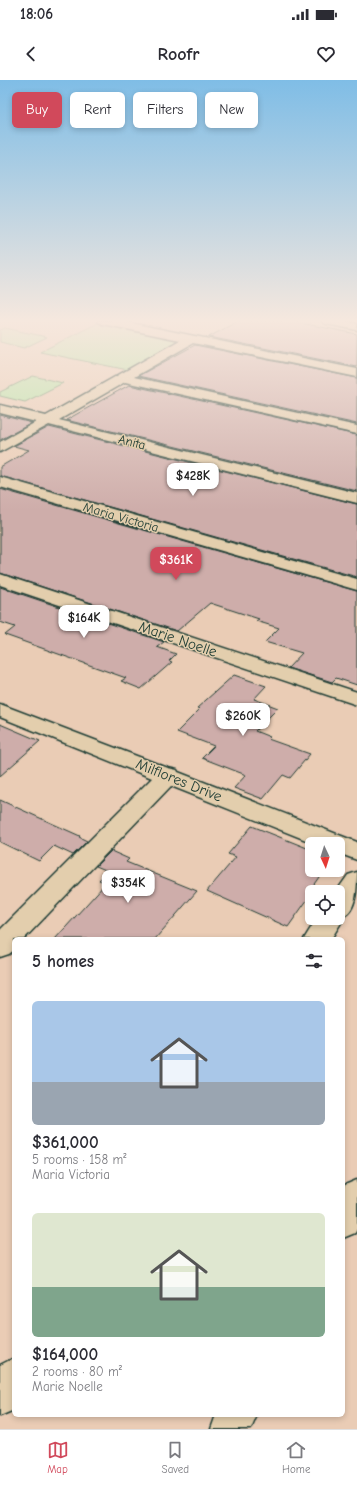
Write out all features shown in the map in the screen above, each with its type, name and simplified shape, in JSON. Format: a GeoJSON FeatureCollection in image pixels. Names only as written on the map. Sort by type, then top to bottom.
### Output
{"type":"FeatureCollection","features":[{"type":"Feature","properties":{"kind":"street"},"geometry":{"type":"LineString","coordinates":[[0,448],[113,384]]}},
{"type":"Feature","properties":{"kind":"street"},"geometry":{"type":"LineString","coordinates":[[151,384],[357,430]]}},
{"type":"Feature","properties":{"kind":"street","name":"Anita"},"geometry":{"type":"LineString","coordinates":[[0,409],[357,498]]}},
{"type":"Feature","properties":{"kind":"street","name":"Maria Victoria"},"geometry":{"type":"LineString","coordinates":[[0,482],[357,585]]}},
{"type":"Feature","properties":{"kind":"street","name":"Marie Noelle"},"geometry":{"type":"LineString","coordinates":[[0,579],[357,699]]}},
{"type":"Feature","properties":{"kind":"street","name":"Milflores Drive"},"geometry":{"type":"LineString","coordinates":[[0,710],[168,775],[357,851]]}},
{"type":"Feature","properties":{"kind":"street"},"geometry":{"type":"LineString","coordinates":[[0,947],[168,775]]}},
{"type":"Feature","properties":{"kind":"street"},"geometry":{"type":"LineString","coordinates":[[345,898],[357,881]]}},
{"type":"Feature","properties":{"kind":"street"},"geometry":{"type":"LineString","coordinates":[[318,937],[326,925]]}},
{"type":"Feature","properties":{"kind":"street"},"geometry":{"type":"LineString","coordinates":[[345,1218],[357,1196]]}},
{"type":"Feature","properties":{"kind":"street"},"geometry":{"type":"LineString","coordinates":[[0,1398],[12,1380]]}},
{"type":"Feature","properties":{"kind":"street"},"geometry":{"type":"LineString","coordinates":[[230,1429],[237,1417]]}},
{"type":"Feature","properties":{"kind":"green space"},"geometry":{"type":"Polygon","coordinates":[[[17,384],[61,384],[25,402],[0,396],[0,392],[17,384]]]}},
{"type":"Feature","properties":{"kind":"building"},"geometry":{"type":"Polygon","coordinates":[[[174,384],[357,384],[357,424],[174,384]]]}},
{"type":"Feature","properties":{"kind":"building"},"geometry":{"type":"Polygon","coordinates":[[[129,385],[357,435],[357,491],[66,420],[129,385]]]}},
{"type":"Feature","properties":{"kind":"building"},"geometry":{"type":"Polygon","coordinates":[[[0,415],[32,423],[0,440],[0,415]]]}},
{"type":"Feature","properties":{"kind":"building"},"geometry":{"type":"Polygon","coordinates":[[[49,427],[357,504],[357,577],[0,476],[0,467],[29,450],[14,446],[49,427]]]}},
{"type":"Feature","properties":{"kind":"building"},"geometry":{"type":"Polygon","coordinates":[[[0,489],[357,591],[357,685],[336,678],[332,682],[288,668],[302,653],[265,642],[279,628],[256,621],[259,619],[210,603],[177,631],[0,573],[0,489]]]}},
{"type":"Feature","properties":{"kind":"building"},"geometry":{"type":"Polygon","coordinates":[[[0,587],[164,642],[157,647],[176,654],[169,661],[172,662],[141,689],[121,681],[126,678],[5,635],[15,627],[0,622],[0,587]]]}},
{"type":"Feature","properties":{"kind":"building"},"geometry":{"type":"Polygon","coordinates":[[[234,675],[266,686],[254,699],[278,708],[255,731],[270,737],[268,739],[310,754],[290,778],[283,775],[263,799],[234,788],[246,775],[202,758],[214,746],[177,732],[200,709],[197,708],[234,675]]]}},
{"type":"Feature","properties":{"kind":"building"},"geometry":{"type":"Polygon","coordinates":[[[0,724],[40,741],[0,776],[0,724]]]}},
{"type":"Feature","properties":{"kind":"building"},"geometry":{"type":"Polygon","coordinates":[[[0,800],[80,836],[79,837],[87,841],[73,855],[54,846],[39,861],[0,842],[0,800]]]}},
{"type":"Feature","properties":{"kind":"building"},"geometry":{"type":"Polygon","coordinates":[[[252,826],[305,847],[305,877],[319,877],[313,885],[305,885],[305,903],[288,927],[207,891],[236,857],[228,854],[252,826]]]}},
{"type":"Feature","properties":{"kind":"building"},"geometry":{"type":"Polygon","coordinates":[[[111,851],[129,859],[126,862],[197,891],[157,937],[57,937],[106,883],[99,880],[108,871],[96,866],[111,851]]]}}]}
